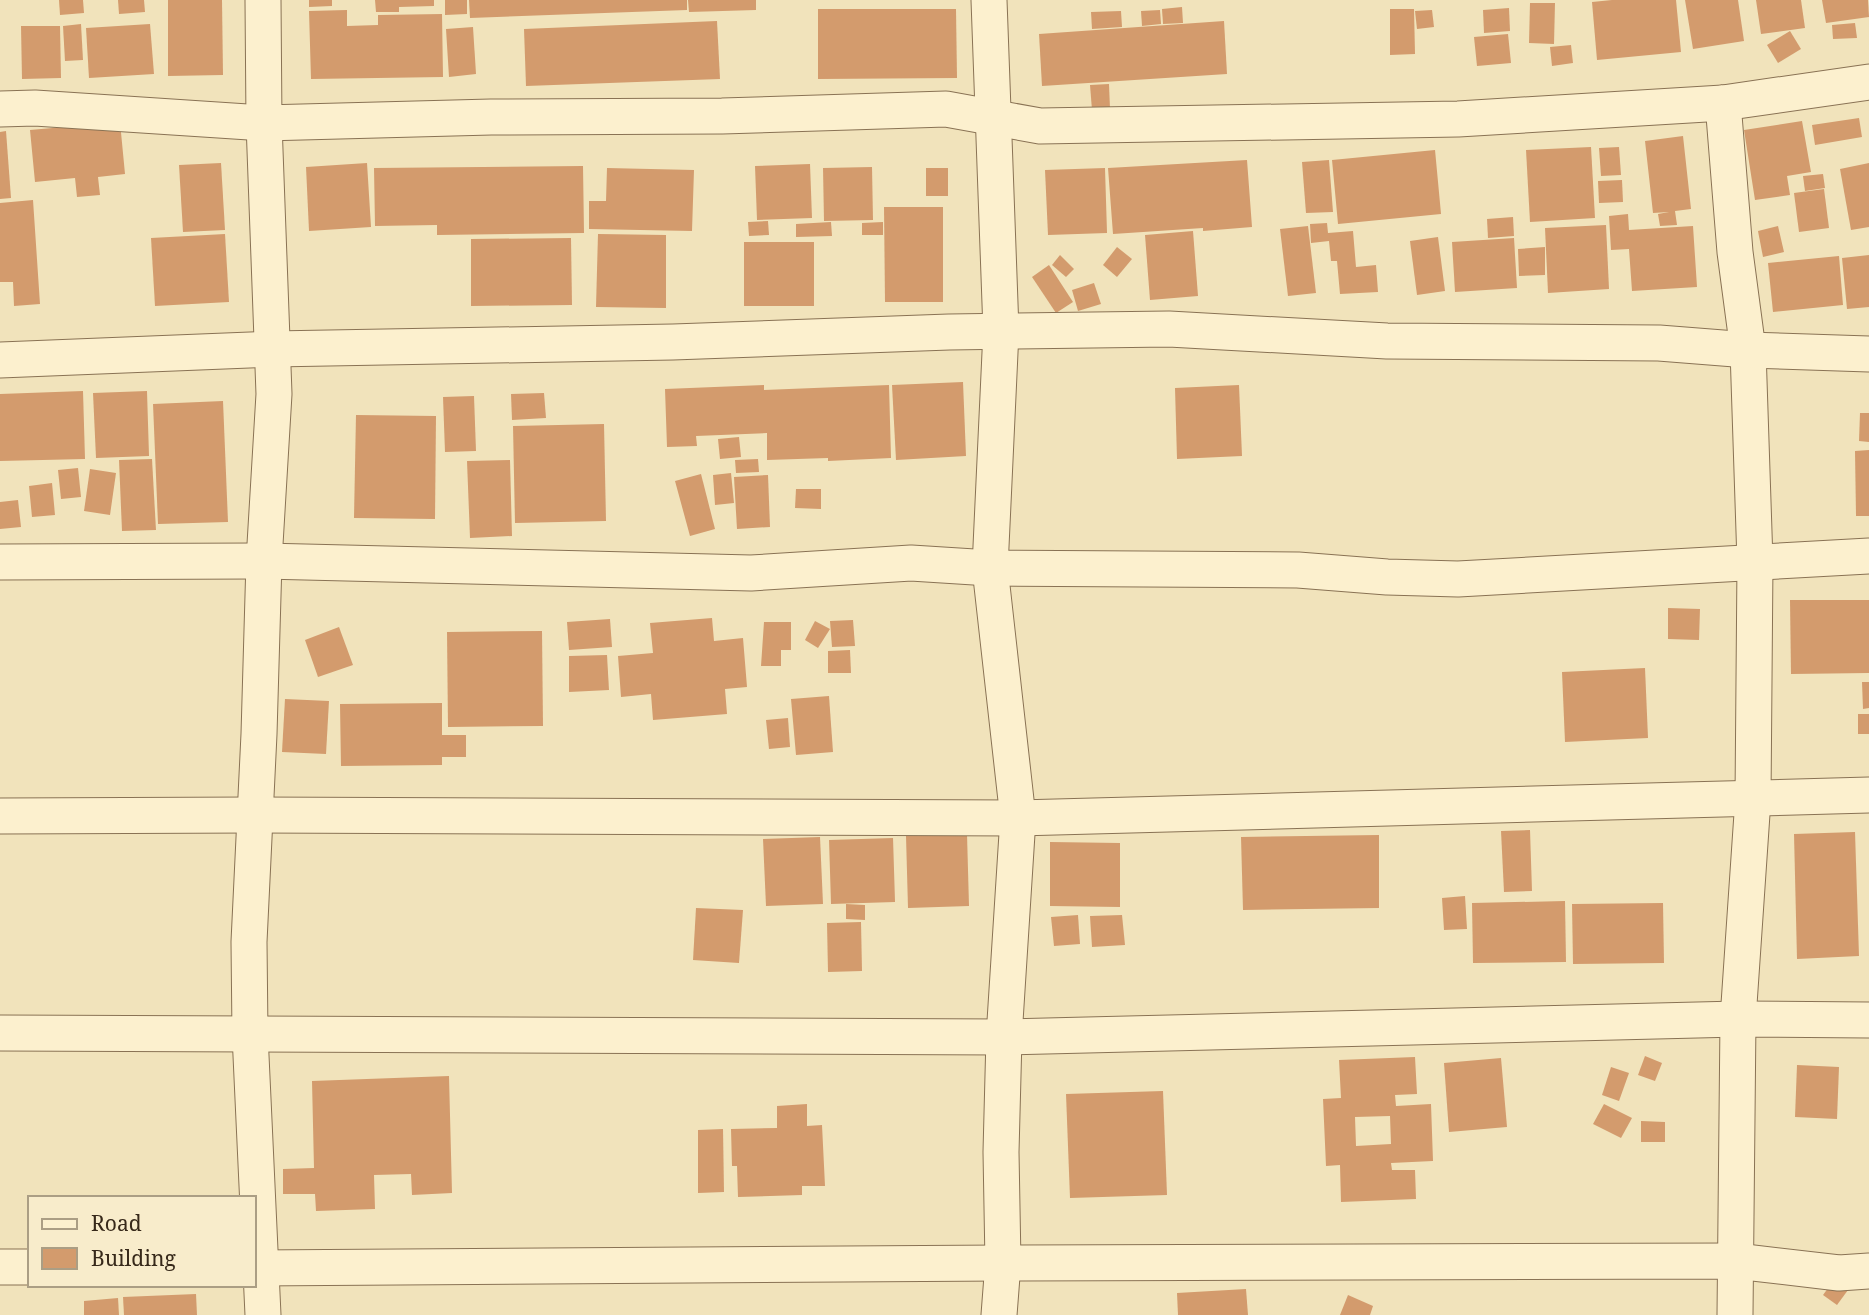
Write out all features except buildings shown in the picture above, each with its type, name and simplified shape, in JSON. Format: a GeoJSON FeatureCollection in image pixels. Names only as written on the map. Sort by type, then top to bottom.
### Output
{"type":"FeatureCollection","features":[{"type":"Feature","properties":{"kind":"street"},"geometry":{"type":"LineString","coordinates":[[255,1196],[249,942],[264,561],[274,394],[264,124],[263,0]]}},
{"type":"Feature","properties":{"kind":"street"},"geometry":{"type":"LineString","coordinates":[[989,0],[1001,331],[990,568],[1018,818],[1004,1037],[1001,1152],[1003,1263],[999,1315]]}},
{"type":"Feature","properties":{"kind":"street"},"geometry":{"type":"LineString","coordinates":[[0,109],[34,108],[264,124],[946,109],[1040,126],[1458,120],[1723,103],[1869,82]]}},
{"type":"Feature","properties":{"kind":"street"},"geometry":{"type":"LineString","coordinates":[[1723,103],[1735,252],[1748,350],[1755,562],[1753,799],[1738,1019],[1735,1315]]}},
{"type":"Feature","properties":{"kind":"street"},"geometry":{"type":"LineString","coordinates":[[0,360],[273,349],[1168,329],[1387,341],[1660,343],[1748,350],[1869,354]]}},
{"type":"Feature","properties":{"kind":"street"},"geometry":{"type":"LineString","coordinates":[[0,562],[264,561],[751,573],[911,564],[990,568],[1298,570],[1458,579],[1869,556]]}},
{"type":"Feature","properties":{"kind":"street"},"geometry":{"type":"LineString","coordinates":[[0,816],[1018,818],[1869,795]]}},
{"type":"Feature","properties":{"kind":"street"},"geometry":{"type":"LineString","coordinates":[[0,1032],[1004,1037],[1738,1019],[1869,1020]]}},
{"type":"Feature","properties":{"kind":"street"},"geometry":{"type":"LineString","coordinates":[[256,1235],[263,1315]]}},
{"type":"Feature","properties":{"kind":"street"},"geometry":{"type":"LineString","coordinates":[[257,1268],[1736,1261],[1839,1273],[1869,1271]]}},
{"type":"Feature","properties":{"kind":"street"},"geometry":{"type":"LineString","coordinates":[[0,1267],[28,1267]]}}]}
